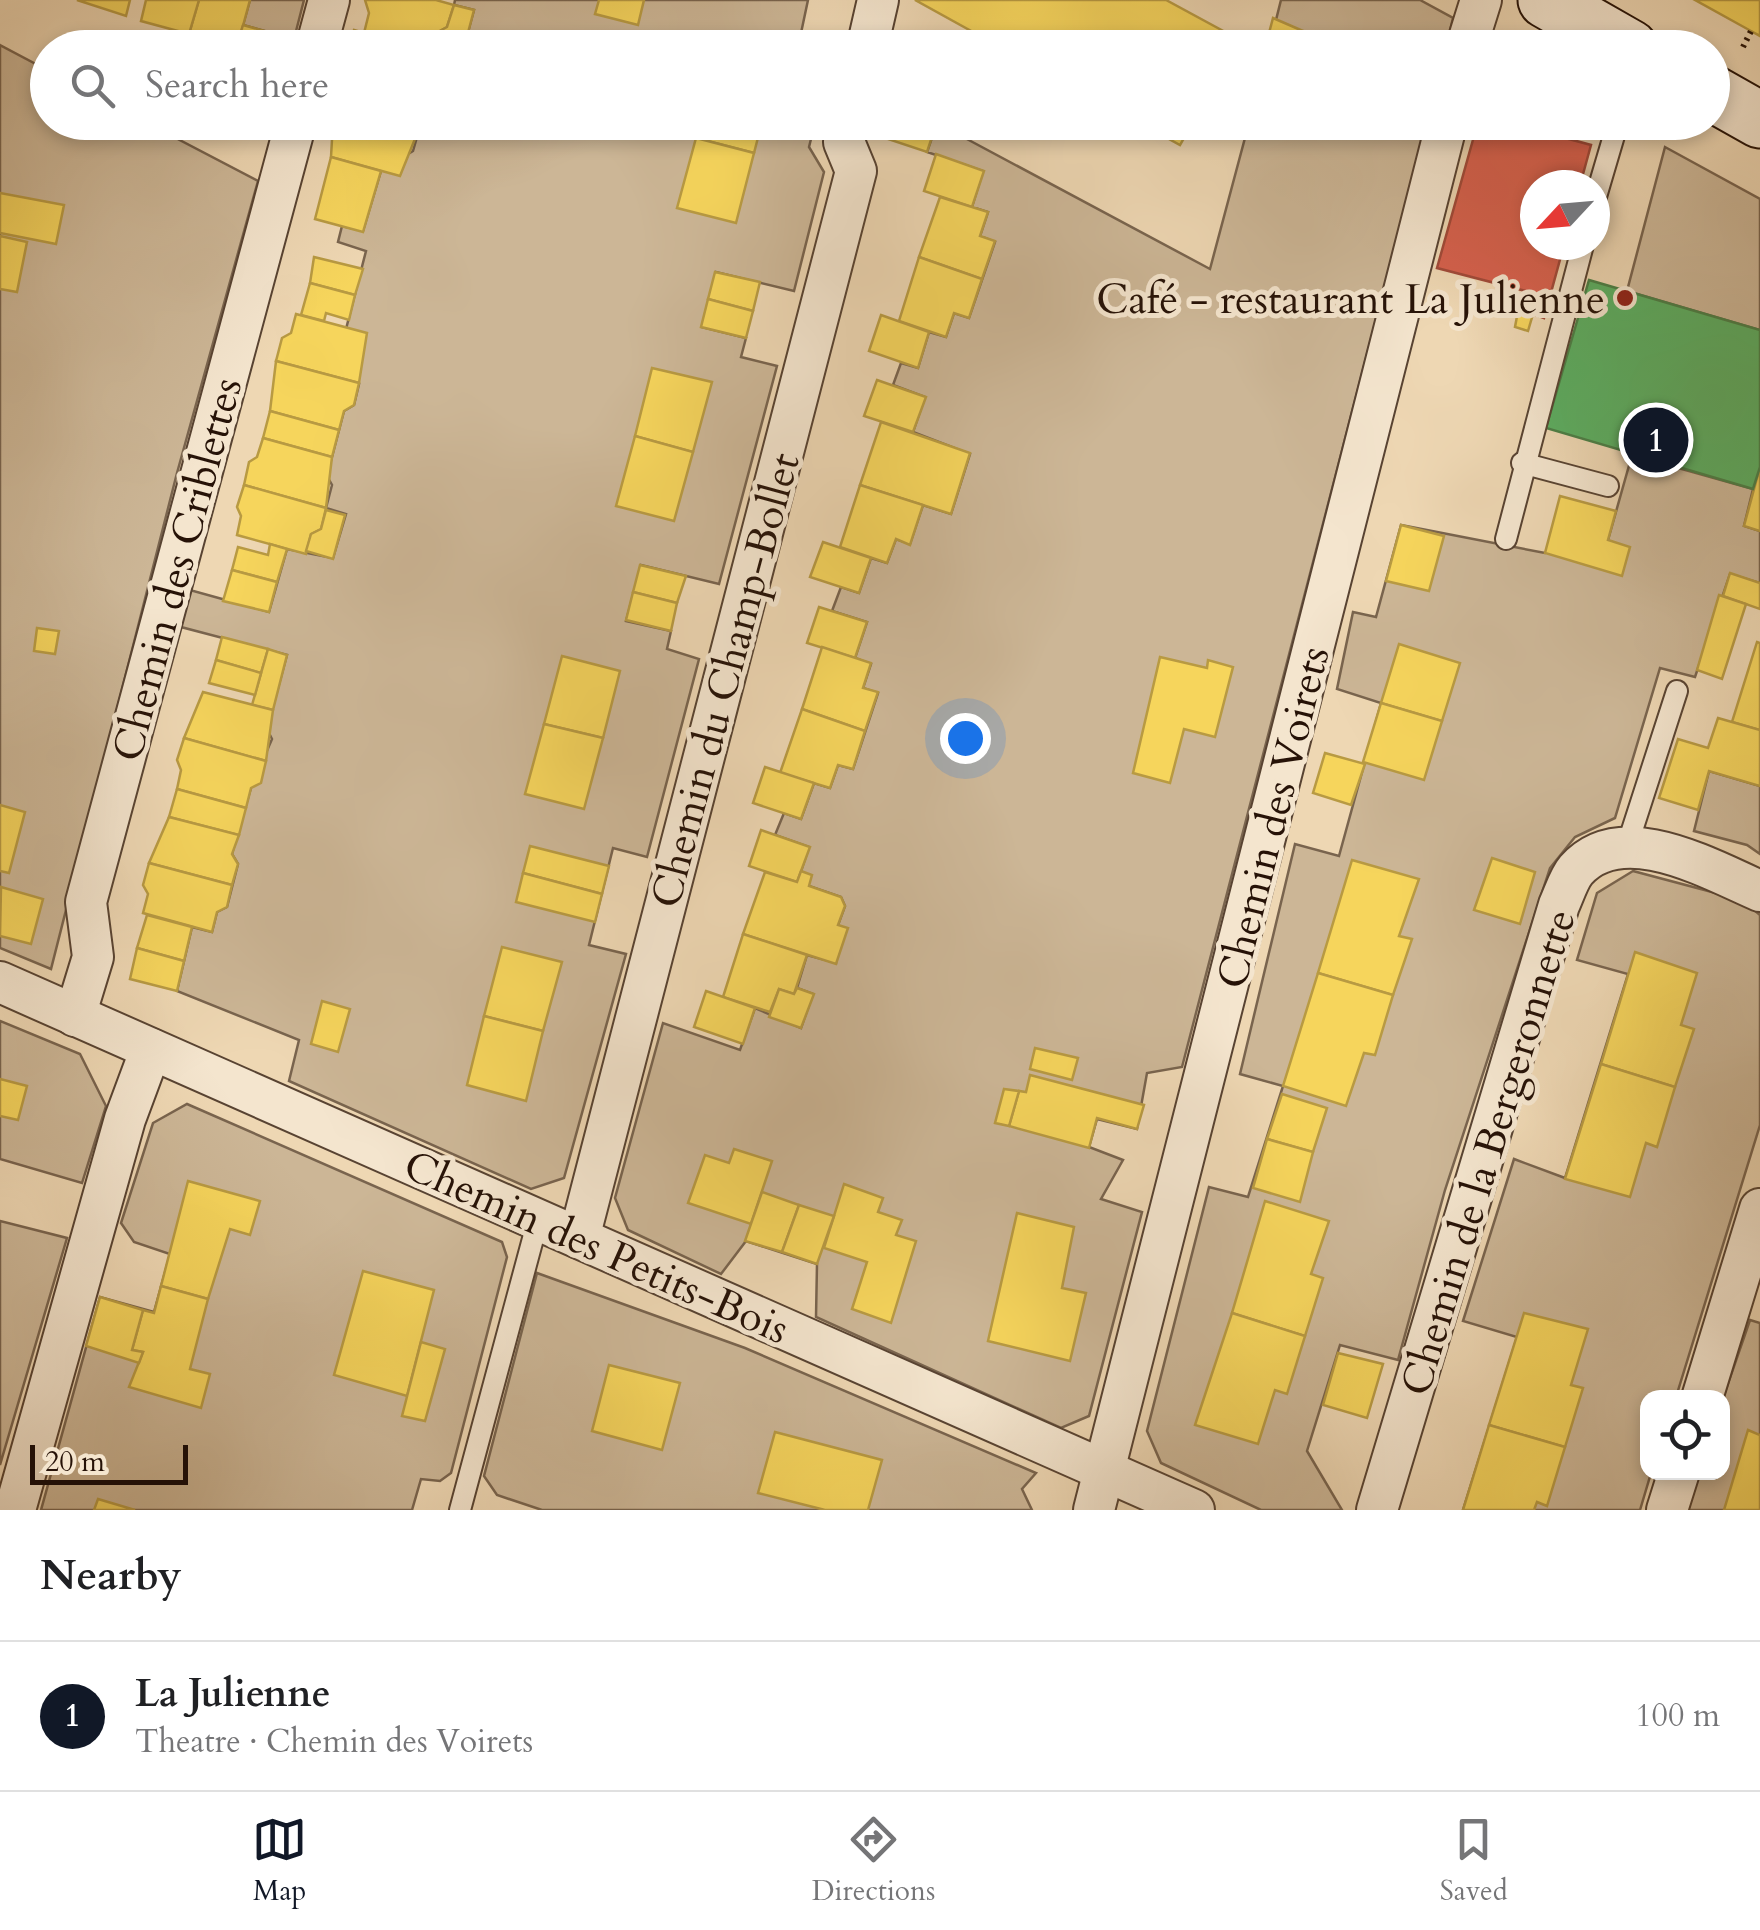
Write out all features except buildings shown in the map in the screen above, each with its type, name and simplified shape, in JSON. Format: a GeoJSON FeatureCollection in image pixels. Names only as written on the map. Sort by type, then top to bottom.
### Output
{"type":"FeatureCollection","features":[{"type":"Feature","properties":{"kind":"main road"},"geometry":{"type":"LineString","coordinates":[[1546,0],[1598,30]]}},
{"type":"Feature","properties":{"kind":"main road"},"geometry":{"type":"LineString","coordinates":[[1730,102],[1760,120]]}},
{"type":"Feature","properties":{"kind":"street"},"geometry":{"type":"LineString","coordinates":[[320,30],[328,0]]}},
{"type":"Feature","properties":{"kind":"street"},"geometry":{"type":"LineString","coordinates":[[871,30],[878,0]]}},
{"type":"Feature","properties":{"kind":"street"},"geometry":{"type":"LineString","coordinates":[[1471,30],[1480,0]]}},
{"type":"Feature","properties":{"kind":"street","name":"Chemin des Criblettes"},"geometry":{"type":"LineString","coordinates":[[75,1016],[93,957],[86,902],[291,140]]}},
{"type":"Feature","properties":{"kind":"street","name":"Chemin du Champ-Bollet"},"geometry":{"type":"LineString","coordinates":[[579,1238],[856,172],[844,140]]}},
{"type":"Feature","properties":{"kind":"street","name":"Chemin des Voirets"},"geometry":{"type":"LineString","coordinates":[[1100,1492],[1442,140]]}},
{"type":"Feature","properties":{"kind":"street"},"geometry":{"type":"LineString","coordinates":[[1627,846],[1684,859],[1760,891]]}},
{"type":"Feature","properties":{"kind":"street","name":"Chemin de la Bergeronnette"},"geometry":{"type":"LineString","coordinates":[[1377,1510],[1560,905],[1576,870],[1599,853],[1627,846]]}},
{"type":"Feature","properties":{"kind":"street","name":"Chemin des Petits-Bois"},"geometry":{"type":"LineString","coordinates":[[0,982],[579,1238],[1100,1492],[1194,1510]]}},
{"type":"Feature","properties":{"kind":"street"},"geometry":{"type":"LineString","coordinates":[[15,1510],[126,1119],[151,1049]]}},
{"type":"Feature","properties":{"kind":"street"},"geometry":{"type":"LineString","coordinates":[[1704,1390],[1760,1209]]}},
{"type":"Feature","properties":{"kind":"street"},"geometry":{"type":"LineString","coordinates":[[1667,1510],[1676,1480]]}},
{"type":"Feature","properties":{"kind":"lane"},"geometry":{"type":"LineString","coordinates":[[1604,170],[1613,140]]}},
{"type":"Feature","properties":{"kind":"lane"},"geometry":{"type":"LineString","coordinates":[[1506,539],[1522,462],[1578,260]]}},
{"type":"Feature","properties":{"kind":"lane"},"geometry":{"type":"LineString","coordinates":[[1522,462],[1608,486]]}},
{"type":"Feature","properties":{"kind":"lane"},"geometry":{"type":"LineString","coordinates":[[1627,846],[1677,691]]}},
{"type":"Feature","properties":{"kind":"lane"},"geometry":{"type":"LineString","coordinates":[[460,1510],[538,1220]]}},
{"type":"Feature","properties":{"kind":"path"},"geometry":{"type":"LineString","coordinates":[[1743,47],[1751,31]]}},
{"type":"Feature","properties":{"kind":"shaded area"},"geometry":{"type":"Polygon","coordinates":[[[250,0],[304,0],[296,30],[261,30],[243,25],[250,0]]]}},
{"type":"Feature","properties":{"kind":"shaded area"},"geometry":{"type":"Polygon","coordinates":[[[455,0],[808,0],[802,30],[469,30],[474,10],[454,5],[455,0]]]}},
{"type":"Feature","properties":{"kind":"shaded area"},"geometry":{"type":"Polygon","coordinates":[[[1281,0],[1420,0],[1453,18],[1450,30],[1274,30],[1281,0]]]}},
{"type":"Feature","properties":{"kind":"shaded area"},"geometry":{"type":"Polygon","coordinates":[[[0,45],[30,61],[30,140],[180,140],[258,181],[177,473],[51,969],[0,948],[0,45]]]}},
{"type":"Feature","properties":{"kind":"shaded area"},"geometry":{"type":"Polygon","coordinates":[[[416,140],[811,140],[809,147],[824,172],[794,291],[716,272],[702,327],[746,338],[741,357],[777,366],[719,584],[641,565],[626,621],[671,631],[667,649],[699,659],[647,857],[613,848],[589,945],[626,954],[564,1178],[531,1189],[289,1081],[299,1040],[177,991],[192,927],[212,932],[217,912],[227,907],[238,864],[232,854],[251,788],[272,739],[267,729],[287,655],[181,627],[190,590],[269,612],[287,549],[333,558],[346,514],[326,508],[332,485],[327,476],[344,411],[354,405],[359,384],[334,376],[366,251],[338,242],[342,226],[363,231],[381,171],[413,151],[416,140]]]}},
{"type":"Feature","properties":{"kind":"shaded area"},"geometry":{"type":"Polygon","coordinates":[[[931,140],[969,140],[1210,269],[1244,140],[1423,140],[1182,1067],[1147,1073],[1137,1129],[1097,1119],[1089,1147],[1123,1160],[1101,1199],[1142,1212],[1089,1416],[1061,1428],[816,1317],[817,1264],[746,1241],[721,1274],[628,1230],[615,1198],[663,1023],[740,1050],[755,1008],[801,1028],[813,994],[797,988],[807,955],[836,963],[838,925],[845,906],[841,897],[809,886],[801,871],[809,847],[775,835],[784,813],[801,819],[814,783],[830,788],[838,765],[853,769],[878,693],[863,688],[871,664],[855,658],[867,622],[832,611],[841,587],[859,593],[871,558],[887,563],[896,539],[910,544],[923,505],[951,514],[970,454],[913,432],[925,397],[893,385],[901,363],[918,368],[929,332],[946,337],[954,313],[969,318],[995,242],[980,236],[988,212],[972,207],[983,171],[927,152],[931,140]]]}},
{"type":"Feature","properties":{"kind":"shaded area"},"geometry":{"type":"Polygon","coordinates":[[[1665,147],[1760,199],[1760,330],[1627,291],[1665,147]]]}},
{"type":"Feature","properties":{"kind":"shaded area"},"geometry":{"type":"Polygon","coordinates":[[[1632,455],[1753,489],[1744,526],[1760,531],[1760,583],[1730,574],[1695,677],[1660,668],[1615,818],[1575,837],[1550,868],[1445,1190],[1398,1360],[1340,1345],[1307,1451],[1342,1510],[1261,1510],[1161,1463],[1147,1431],[1209,1187],[1248,1197],[1283,1086],[1240,1074],[1295,844],[1339,856],[1381,703],[1337,689],[1353,612],[1376,617],[1401,525],[1545,553],[1608,540],[1632,455]]]}},
{"type":"Feature","properties":{"kind":"shaded area"},"geometry":{"type":"Polygon","coordinates":[[[1709,771],[1760,786],[1760,854],[1747,845],[1694,831],[1709,771]]]}},
{"type":"Feature","properties":{"kind":"shaded area"},"geometry":{"type":"Polygon","coordinates":[[[1633,871],[1742,900],[1760,915],[1760,1125],[1678,1390],[1640,1390],[1640,1480],[1649,1480],[1640,1510],[1463,1510],[1517,1337],[1463,1321],[1514,1159],[1565,1178],[1628,974],[1577,960],[1597,893],[1633,871]]]}},
{"type":"Feature","properties":{"kind":"shaded area"},"geometry":{"type":"Polygon","coordinates":[[[0,1021],[80,1054],[106,1106],[82,1183],[0,1159],[0,1021]]]}},
{"type":"Feature","properties":{"kind":"shaded area"},"geometry":{"type":"Polygon","coordinates":[[[187,1104],[502,1242],[507,1257],[451,1473],[440,1481],[421,1479],[412,1510],[41,1510],[100,1297],[154,1312],[170,1254],[134,1242],[121,1223],[153,1123],[187,1104]]]}},
{"type":"Feature","properties":{"kind":"shaded area"},"geometry":{"type":"Polygon","coordinates":[[[0,1221],[67,1238],[0,1465],[0,1221]]]}},
{"type":"Feature","properties":{"kind":"shaded area"},"geometry":{"type":"Polygon","coordinates":[[[537,1273],[745,1348],[1036,1473],[1022,1489],[1032,1510],[542,1510],[497,1495],[484,1476],[537,1273]]]}},
{"type":"Feature","properties":{"kind":"shaded area"},"geometry":{"type":"Polygon","coordinates":[[[1750,1320],[1760,1323],[1760,1510],[1683,1510],[1694,1480],[1730,1480],[1730,1390],[1726,1390],[1750,1320]]]}},
{"type":"Feature","properties":{"kind":"place","name":"Café - restaurant La Julienne"},"geometry":{"type":"Point","coordinates":[1625,298]}},
{"type":"Feature","properties":{"kind":"place","name":"La Julienne"},"geometry":{"type":"Point","coordinates":[1656,440]}}]}
